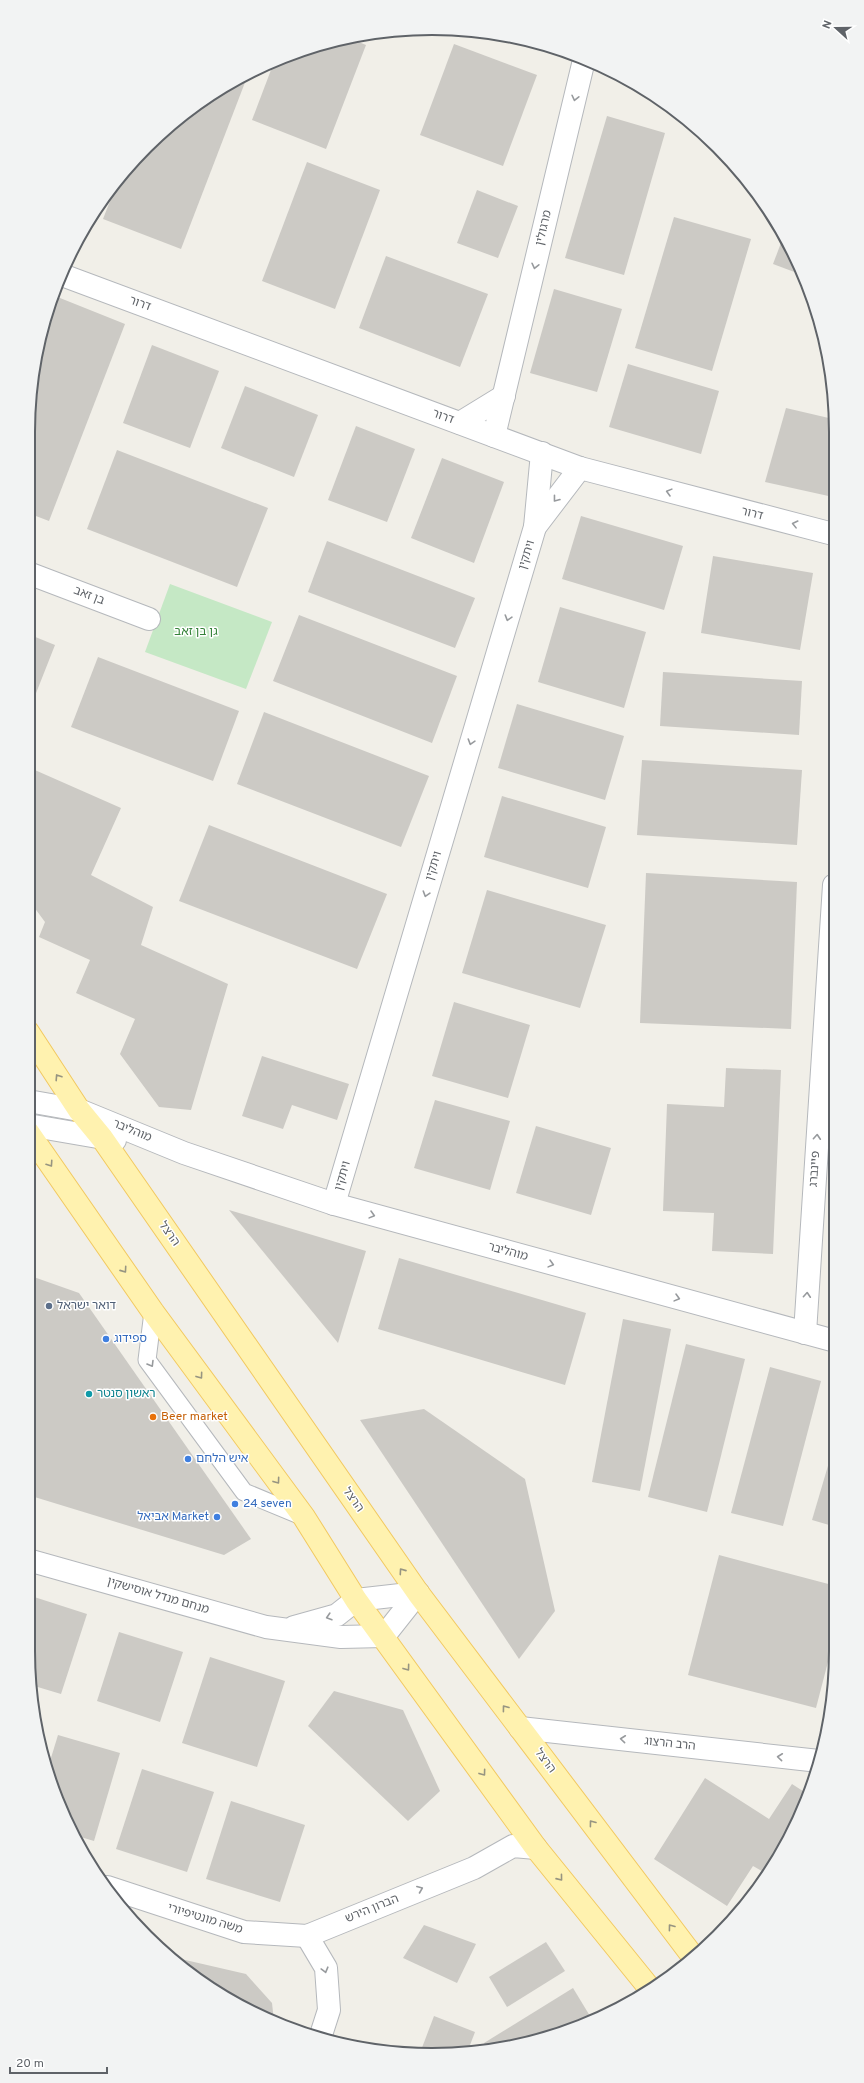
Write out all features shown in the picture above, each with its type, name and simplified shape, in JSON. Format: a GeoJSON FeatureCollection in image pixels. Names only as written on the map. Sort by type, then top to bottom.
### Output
{"type":"FeatureCollection","features":[{"type":"Feature","properties":{"kind":"main road","name":"הרצל"},"geometry":{"type":"LineString","coordinates":[[35,1043],[79,1110],[102,1138],[418,1592],[690,1953]]}},
{"type":"Feature","properties":{"kind":"main road"},"geometry":{"type":"LineString","coordinates":[[35,1142],[153,1312],[304,1517],[356,1600],[384,1636],[536,1848],[647,1985]]}},
{"type":"Feature","properties":{"kind":"street","name":"מרגולין"},"geometry":{"type":"LineString","coordinates":[[494,436],[583,65]]}},
{"type":"Feature","properties":{"kind":"street","name":"דרור"},"geometry":{"type":"LineString","coordinates":[[67,277],[580,468],[829,533]]}},
{"type":"Feature","properties":{"kind":"street"},"geometry":{"type":"LineString","coordinates":[[460,423],[504,396]]}},
{"type":"Feature","properties":{"kind":"street","name":"ויתקין"},"geometry":{"type":"LineString","coordinates":[[334,1204],[535,527],[542,454]]}},
{"type":"Feature","properties":{"kind":"street","name":"ויתקין"},"geometry":{"type":"LineString","coordinates":[[535,527],[580,468]]}},
{"type":"Feature","properties":{"kind":"street","name":"בן זאב"},"geometry":{"type":"LineString","coordinates":[[35,576],[149,619]]}},
{"type":"Feature","properties":{"kind":"street","name":"פיינברג"},"geometry":{"type":"LineString","coordinates":[[805,1333],[829,962]]}},
{"type":"Feature","properties":{"kind":"street","name":"מוהליבר"},"geometry":{"type":"LineString","coordinates":[[35,1102],[79,1110],[184,1153],[334,1204],[829,1340]]}},
{"type":"Feature","properties":{"kind":"street","name":"מוהליבר"},"geometry":{"type":"LineString","coordinates":[[35,1126],[184,1153]]}},
{"type":"Feature","properties":{"kind":"street","name":"מנחם מנדל אוסישקין"},"geometry":{"type":"LineString","coordinates":[[35,1562],[266,1627],[341,1637],[384,1636]]}},
{"type":"Feature","properties":{"kind":"street"},"geometry":{"type":"LineString","coordinates":[[356,1600],[418,1592]]}},
{"type":"Feature","properties":{"kind":"street"},"geometry":{"type":"LineString","coordinates":[[384,1636],[418,1592]]}},
{"type":"Feature","properties":{"kind":"street","name":"מנחם מנדל אוסישקין"},"geometry":{"type":"LineString","coordinates":[[289,1629],[337,1615],[356,1600]]}},
{"type":"Feature","properties":{"kind":"street","name":"הרב הרצוג"},"geometry":{"type":"LineString","coordinates":[[520,1728],[813,1760]]}},
{"type":"Feature","properties":{"kind":"street","name":"הברון הירש"},"geometry":{"type":"LineString","coordinates":[[307,1936],[474,1868],[513,1846],[536,1848]]}},
{"type":"Feature","properties":{"kind":"street","name":"משה מונטיפיורי"},"geometry":{"type":"LineString","coordinates":[[118,1894],[244,1932],[307,1936]]}},
{"type":"Feature","properties":{"kind":"street"},"geometry":{"type":"LineString","coordinates":[[307,1936],[326,1968],[329,2010],[322,2032]]}},
{"type":"Feature","properties":{"kind":"lane"},"geometry":{"type":"LineString","coordinates":[[153,1312],[147,1360],[244,1492],[304,1517]]}},
{"type":"Feature","properties":{"kind":"green space","name":"גן בן זאב"},"geometry":{"type":"Polygon","coordinates":[[[170,584],[272,622],[246,689],[145,652],[170,584]]]}},
{"type":"Feature","properties":{"kind":"building"},"geometry":{"type":"Polygon","coordinates":[[[359,42],[366,45],[326,149],[252,120],[271,69],[304,56],[329,49],[359,42]]]}},
{"type":"Feature","properties":{"kind":"building"},"geometry":{"type":"Polygon","coordinates":[[[454,44],[537,75],[503,166],[420,135],[454,44]]]}},
{"type":"Feature","properties":{"kind":"building"},"geometry":{"type":"Polygon","coordinates":[[[245,82],[181,249],[103,219],[111,198],[151,151],[190,117],[211,102],[245,82]]]}},
{"type":"Feature","properties":{"kind":"building"},"geometry":{"type":"Polygon","coordinates":[[[607,116],[665,133],[624,275],[565,258],[607,116]]]}},
{"type":"Feature","properties":{"kind":"building"},"geometry":{"type":"Polygon","coordinates":[[[307,162],[380,190],[335,309],[262,281],[307,162]]]}},
{"type":"Feature","properties":{"kind":"building"},"geometry":{"type":"Polygon","coordinates":[[[477,190],[518,206],[498,258],[457,243],[477,190]]]}},
{"type":"Feature","properties":{"kind":"building"},"geometry":{"type":"Polygon","coordinates":[[[674,217],[751,239],[712,371],[635,348],[674,217]]]}},
{"type":"Feature","properties":{"kind":"building"},"geometry":{"type":"Polygon","coordinates":[[[781,243],[796,272],[773,264],[781,243]]]}},
{"type":"Feature","properties":{"kind":"building"},"geometry":{"type":"Polygon","coordinates":[[[386,256],[488,294],[460,367],[359,328],[386,256]]]}},
{"type":"Feature","properties":{"kind":"building"},"geometry":{"type":"Polygon","coordinates":[[[554,289],[622,309],[597,392],[530,373],[554,289]]]}},
{"type":"Feature","properties":{"kind":"building"},"geometry":{"type":"Polygon","coordinates":[[[58,297],[125,324],[49,521],[35,516],[36,406],[38,380],[43,355],[58,297]]]}},
{"type":"Feature","properties":{"kind":"building"},"geometry":{"type":"Polygon","coordinates":[[[152,345],[219,371],[190,448],[123,423],[152,345]]]}},
{"type":"Feature","properties":{"kind":"building"},"geometry":{"type":"Polygon","coordinates":[[[628,364],[719,391],[701,454],[609,427],[628,364]]]}},
{"type":"Feature","properties":{"kind":"building"},"geometry":{"type":"Polygon","coordinates":[[[245,386],[318,415],[294,477],[221,448],[245,386]]]}},
{"type":"Feature","properties":{"kind":"building"},"geometry":{"type":"Polygon","coordinates":[[[786,408],[828,418],[829,496],[765,482],[786,408]]]}},
{"type":"Feature","properties":{"kind":"building"},"geometry":{"type":"Polygon","coordinates":[[[356,426],[415,449],[387,522],[328,500],[356,426]]]}},
{"type":"Feature","properties":{"kind":"building"},"geometry":{"type":"Polygon","coordinates":[[[117,450],[268,508],[237,587],[87,529],[117,450]]]}},
{"type":"Feature","properties":{"kind":"building"},"geometry":{"type":"Polygon","coordinates":[[[442,458],[504,482],[474,563],[411,538],[442,458]]]}},
{"type":"Feature","properties":{"kind":"building"},"geometry":{"type":"Polygon","coordinates":[[[581,516],[683,546],[664,610],[562,579],[581,516]]]}},
{"type":"Feature","properties":{"kind":"building"},"geometry":{"type":"Polygon","coordinates":[[[327,541],[475,598],[455,648],[308,592],[327,541]]]}},
{"type":"Feature","properties":{"kind":"building"},"geometry":{"type":"Polygon","coordinates":[[[713,556],[813,573],[800,650],[701,633],[713,556]]]}},
{"type":"Feature","properties":{"kind":"building"},"geometry":{"type":"Polygon","coordinates":[[[560,607],[646,632],[624,708],[538,682],[560,607]]]}},
{"type":"Feature","properties":{"kind":"building"},"geometry":{"type":"Polygon","coordinates":[[[299,615],[457,676],[432,743],[273,681],[299,615]]]}},
{"type":"Feature","properties":{"kind":"building"},"geometry":{"type":"Polygon","coordinates":[[[35,637],[55,645],[35,696],[35,637]]]}},
{"type":"Feature","properties":{"kind":"building"},"geometry":{"type":"Polygon","coordinates":[[[98,657],[239,711],[213,781],[71,727],[98,657]]]}},
{"type":"Feature","properties":{"kind":"building"},"geometry":{"type":"Polygon","coordinates":[[[663,672],[802,681],[799,735],[660,726],[663,672]]]}},
{"type":"Feature","properties":{"kind":"building"},"geometry":{"type":"Polygon","coordinates":[[[517,704],[624,736],[605,800],[498,768],[517,704]]]}},
{"type":"Feature","properties":{"kind":"building"},"geometry":{"type":"Polygon","coordinates":[[[264,712],[429,776],[401,847],[237,784],[264,712]]]}},
{"type":"Feature","properties":{"kind":"building"},"geometry":{"type":"Polygon","coordinates":[[[642,760],[802,770],[797,845],[637,835],[642,760]]]}},
{"type":"Feature","properties":{"kind":"building"},"geometry":{"type":"Polygon","coordinates":[[[35,770],[121,808],[91,875],[153,907],[141,945],[228,984],[191,1110],[159,1107],[120,1054],[135,1019],[76,993],[90,960],[39,937],[45,922],[35,908],[35,770]]]}},
{"type":"Feature","properties":{"kind":"building"},"geometry":{"type":"Polygon","coordinates":[[[502,796],[606,827],[588,888],[484,857],[502,796]]]}},
{"type":"Feature","properties":{"kind":"building"},"geometry":{"type":"Polygon","coordinates":[[[209,825],[387,894],[357,969],[179,901],[209,825]]]}},
{"type":"Feature","properties":{"kind":"building"},"geometry":{"type":"Polygon","coordinates":[[[646,873],[797,882],[791,1029],[640,1023],[646,873]]]}},
{"type":"Feature","properties":{"kind":"building"},"geometry":{"type":"Polygon","coordinates":[[[487,890],[606,925],[580,1008],[462,973],[487,890]]]}},
{"type":"Feature","properties":{"kind":"building"},"geometry":{"type":"Polygon","coordinates":[[[454,1002],[530,1025],[508,1098],[432,1076],[454,1002]]]}},
{"type":"Feature","properties":{"kind":"building"},"geometry":{"type":"Polygon","coordinates":[[[262,1056],[349,1084],[337,1120],[292,1105],[283,1129],[242,1116],[262,1056]]]}},
{"type":"Feature","properties":{"kind":"building"},"geometry":{"type":"Polygon","coordinates":[[[726,1068],[781,1070],[773,1254],[712,1251],[714,1213],[663,1211],[667,1104],[724,1107],[726,1068]]]}},
{"type":"Feature","properties":{"kind":"building"},"geometry":{"type":"Polygon","coordinates":[[[435,1100],[510,1121],[490,1190],[414,1168],[435,1100]]]}},
{"type":"Feature","properties":{"kind":"building"},"geometry":{"type":"Polygon","coordinates":[[[536,1126],[611,1148],[591,1215],[516,1193],[536,1126]]]}},
{"type":"Feature","properties":{"kind":"building"},"geometry":{"type":"Polygon","coordinates":[[[229,1210],[366,1251],[338,1343],[229,1210]]]}},
{"type":"Feature","properties":{"kind":"building"},"geometry":{"type":"Polygon","coordinates":[[[399,1258],[586,1313],[565,1385],[378,1329],[399,1258]]]}},
{"type":"Feature","properties":{"kind":"building","name":"ראשון סנטר"},"geometry":{"type":"Polygon","coordinates":[[[35,1277],[79,1293],[251,1539],[224,1555],[35,1497],[35,1277]]]}},
{"type":"Feature","properties":{"kind":"building"},"geometry":{"type":"Polygon","coordinates":[[[623,1319],[671,1329],[640,1491],[592,1482],[623,1319]]]}},
{"type":"Feature","properties":{"kind":"building"},"geometry":{"type":"Polygon","coordinates":[[[686,1344],[745,1359],[707,1512],[648,1497],[686,1344]]]}},
{"type":"Feature","properties":{"kind":"building"},"geometry":{"type":"Polygon","coordinates":[[[770,1367],[821,1381],[783,1526],[731,1513],[770,1367]]]}},
{"type":"Feature","properties":{"kind":"building"},"geometry":{"type":"Polygon","coordinates":[[[424,1409],[525,1479],[555,1611],[519,1659],[360,1420],[424,1409]]]}},
{"type":"Feature","properties":{"kind":"building"},"geometry":{"type":"Polygon","coordinates":[[[829,1462],[829,1525],[812,1520],[829,1462]]]}},
{"type":"Feature","properties":{"kind":"building"},"geometry":{"type":"Polygon","coordinates":[[[719,1555],[829,1584],[829,1659],[816,1708],[688,1675],[719,1555]]]}},
{"type":"Feature","properties":{"kind":"building"},"geometry":{"type":"Polygon","coordinates":[[[35,1597],[87,1614],[61,1694],[37,1687],[35,1597]]]}},
{"type":"Feature","properties":{"kind":"building"},"geometry":{"type":"Polygon","coordinates":[[[119,1632],[183,1652],[160,1722],[97,1701],[119,1632]]]}},
{"type":"Feature","properties":{"kind":"building"},"geometry":{"type":"Polygon","coordinates":[[[210,1657],[285,1681],[257,1767],[182,1743],[210,1657]]]}},
{"type":"Feature","properties":{"kind":"building"},"geometry":{"type":"Polygon","coordinates":[[[334,1691],[403,1710],[440,1791],[408,1821],[308,1726],[334,1691]]]}},
{"type":"Feature","properties":{"kind":"building"},"geometry":{"type":"Polygon","coordinates":[[[58,1735],[120,1753],[94,1841],[81,1837],[65,1803],[51,1759],[58,1735]]]}},
{"type":"Feature","properties":{"kind":"building"},"geometry":{"type":"Polygon","coordinates":[[[142,1769],[214,1792],[187,1872],[116,1849],[142,1769]]]}},
{"type":"Feature","properties":{"kind":"building"},"geometry":{"type":"Polygon","coordinates":[[[705,1778],[769,1819],[792,1784],[803,1791],[788,1827],[762,1871],[753,1866],[727,1906],[654,1859],[705,1778]]]}},
{"type":"Feature","properties":{"kind":"building"},"geometry":{"type":"Polygon","coordinates":[[[231,1801],[305,1825],[280,1902],[206,1879],[231,1801]]]}},
{"type":"Feature","properties":{"kind":"building"},"geometry":{"type":"Polygon","coordinates":[[[424,1925],[476,1944],[457,1983],[403,1958],[424,1925]]]}},
{"type":"Feature","properties":{"kind":"building"},"geometry":{"type":"Polygon","coordinates":[[[546,1942],[565,1971],[507,2007],[489,1977],[546,1942]]]}},
{"type":"Feature","properties":{"kind":"building"},"geometry":{"type":"Polygon","coordinates":[[[182,1959],[246,1974],[272,2003],[273,2015],[233,1995],[182,1959]]]}},
{"type":"Feature","properties":{"kind":"building"},"geometry":{"type":"Polygon","coordinates":[[[573,1988],[590,2015],[560,2027],[535,2034],[485,2045],[484,2043],[573,1988]]]}},
{"type":"Feature","properties":{"kind":"building"},"geometry":{"type":"Polygon","coordinates":[[[434,2016],[475,2032],[470,2046],[422,2048],[434,2016]]]}},
{"type":"Feature","properties":{"kind":"place","name":"דואר ישראל"},"geometry":{"type":"Point","coordinates":[49,1306]}},
{"type":"Feature","properties":{"kind":"place","name":"ספידוג"},"geometry":{"type":"Point","coordinates":[106,1339]}},
{"type":"Feature","properties":{"kind":"place","name":"ראשון סנטר"},"geometry":{"type":"Point","coordinates":[89,1394]}},
{"type":"Feature","properties":{"kind":"place","name":"Beer market"},"geometry":{"type":"Point","coordinates":[153,1417]}},
{"type":"Feature","properties":{"kind":"place","name":"איש הלחם"},"geometry":{"type":"Point","coordinates":[188,1459]}},
{"type":"Feature","properties":{"kind":"place","name":"24 seven"},"geometry":{"type":"Point","coordinates":[235,1504]}},
{"type":"Feature","properties":{"kind":"place","name":"אביאל Market"},"geometry":{"type":"Point","coordinates":[217,1517]}}]}
